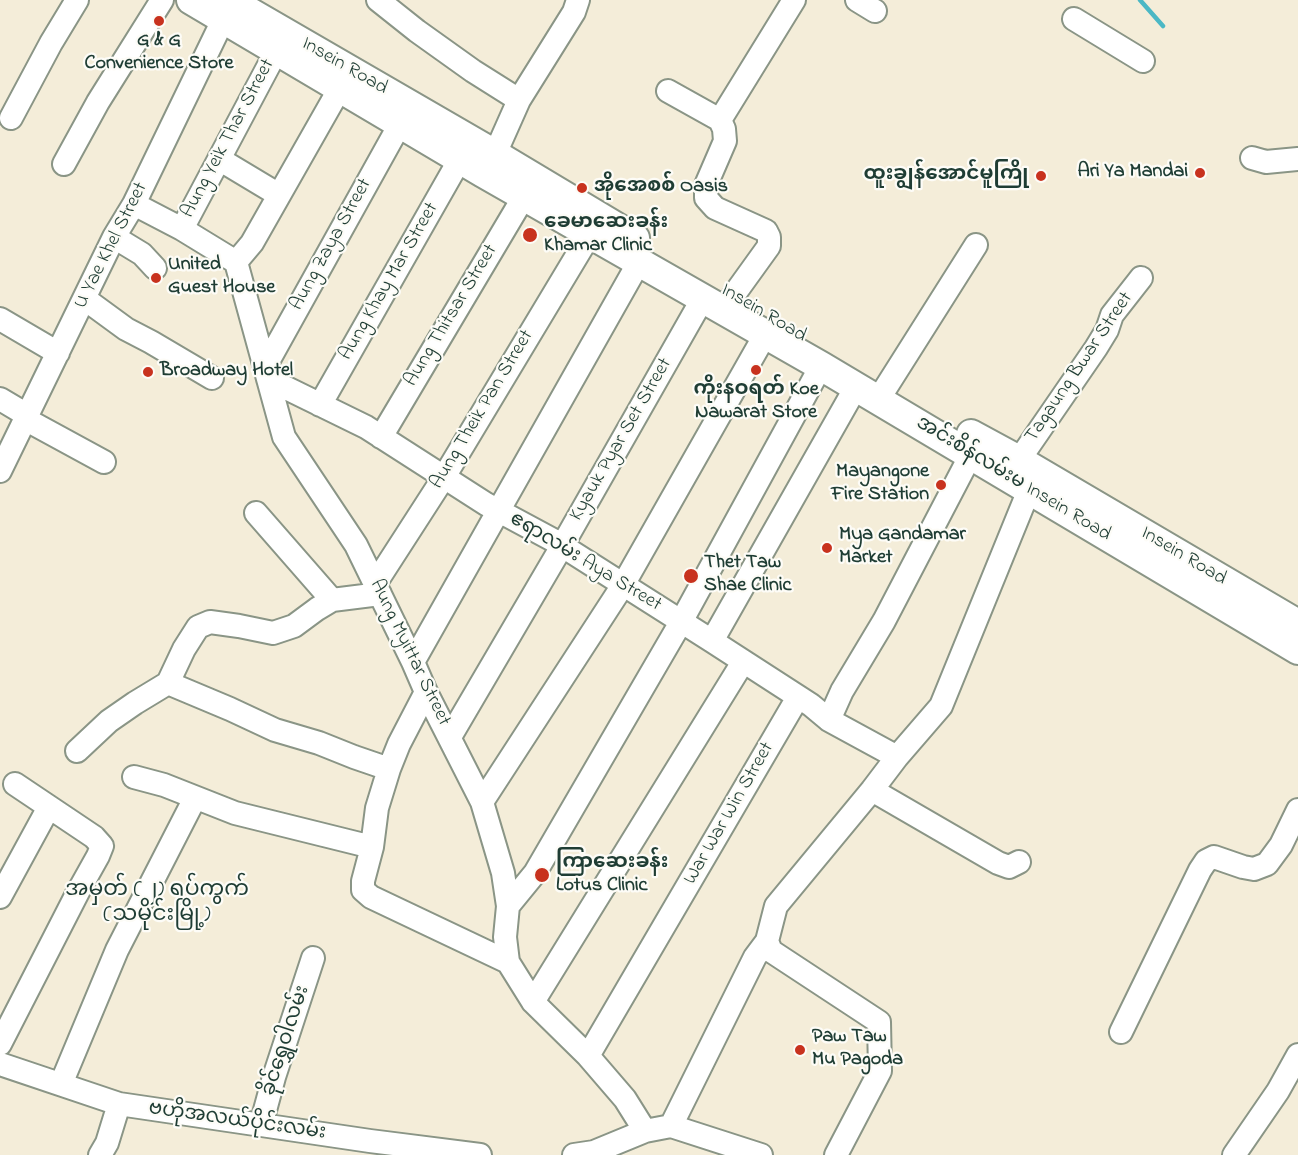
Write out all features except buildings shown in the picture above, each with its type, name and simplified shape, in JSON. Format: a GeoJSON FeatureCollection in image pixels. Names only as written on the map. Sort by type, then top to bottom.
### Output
{"type":"FeatureCollection","features":[{"type":"Feature","properties":{"kind":"main road","name":"Insein Road"},"geometry":{"type":"LineString","coordinates":[[191,0],[225,7],[479,162]]}},
{"type":"Feature","properties":{"kind":"main road","name":"Insein Road"},"geometry":{"type":"LineString","coordinates":[[225,7],[277,50],[400,124],[529,187],[733,296],[873,391]]}},
{"type":"Feature","properties":{"kind":"main road","name":"Insein Road"},"geometry":{"type":"LineString","coordinates":[[529,187],[590,234],[821,366]]}},
{"type":"Feature","properties":{"kind":"main road","name":"အင်းစိန်လမ်းမ Insein Road"},"geometry":{"type":"LineString","coordinates":[[821,366],[873,391],[976,447],[1029,490],[1298,650]]}},
{"type":"Feature","properties":{"kind":"main road","name":"Insein Road"},"geometry":{"type":"LineString","coordinates":[[976,447],[1019,460],[1298,624]]}},
{"type":"Feature","properties":{"kind":"street"},"geometry":{"type":"LineString","coordinates":[[11,118],[77,0]]}},
{"type":"Feature","properties":{"kind":"street"},"geometry":{"type":"LineString","coordinates":[[64,165],[98,102],[162,0]]}},
{"type":"Feature","properties":{"kind":"street"},"geometry":{"type":"LineString","coordinates":[[378,0],[417,31],[519,100]]}},
{"type":"Feature","properties":{"kind":"street","name":"Aung Khay Mar Street"},"geometry":{"type":"LineString","coordinates":[[320,405],[519,100],[574,12],[578,0]]}},
{"type":"Feature","properties":{"kind":"street"},"geometry":{"type":"LineString","coordinates":[[720,120],[794,0]]}},
{"type":"Feature","properties":{"kind":"street","name":"U Yae Khel Street"},"geometry":{"type":"LineString","coordinates":[[0,471],[114,237],[134,204],[225,7]]}},
{"type":"Feature","properties":{"kind":"street"},"geometry":{"type":"LineString","coordinates":[[1074,19],[1143,62]]}},
{"type":"Feature","properties":{"kind":"street","name":"Aung Yeik Thar Street"},"geometry":{"type":"LineString","coordinates":[[182,229],[277,50]]}},
{"type":"Feature","properties":{"kind":"street"},"geometry":{"type":"LineString","coordinates":[[134,204],[182,229],[236,262],[252,243],[340,88]]}},
{"type":"Feature","properties":{"kind":"street"},"geometry":{"type":"LineString","coordinates":[[668,91],[720,120],[724,129],[725,141],[706,185],[706,198],[715,208],[766,231],[769,237],[769,246],[733,296]]}},
{"type":"Feature","properties":{"kind":"street","name":"Aung Zaya Street"},"geometry":{"type":"LineString","coordinates":[[266,373],[400,124]]}},
{"type":"Feature","properties":{"kind":"street"},"geometry":{"type":"LineString","coordinates":[[1252,158],[1266,162],[1298,159]]}},
{"type":"Feature","properties":{"kind":"street"},"geometry":{"type":"LineString","coordinates":[[219,159],[279,195]]}},
{"type":"Feature","properties":{"kind":"street","name":"Aung Thitsar Street"},"geometry":{"type":"LineString","coordinates":[[381,437],[529,187]]}},
{"type":"Feature","properties":{"kind":"street","name":"Aung Theik Pan Street"},"geometry":{"type":"LineString","coordinates":[[377,589],[590,234]]}},
{"type":"Feature","properties":{"kind":"street"},"geometry":{"type":"LineString","coordinates":[[114,237],[142,254],[155,268]]}},
{"type":"Feature","properties":{"kind":"street"},"geometry":{"type":"LineString","coordinates":[[712,641],[873,391],[976,245]]}},
{"type":"Feature","properties":{"kind":"street","name":"Aung Myittar Street"},"geometry":{"type":"LineString","coordinates":[[236,262],[284,437],[356,545],[426,692],[482,802],[503,873],[508,906],[505,937],[508,962],[533,1002],[588,1056],[626,1099],[645,1131]]}},
{"type":"Feature","properties":{"kind":"street"},"geometry":{"type":"LineString","coordinates":[[413,662],[639,262]]}},
{"type":"Feature","properties":{"kind":"street","name":"Tagaung Bwar Street"},"geometry":{"type":"LineString","coordinates":[[1019,460],[1096,348],[1107,330],[1112,315],[1141,278]]}},
{"type":"Feature","properties":{"kind":"street","name":"Kyauk Pyar Set Street"},"geometry":{"type":"LineString","coordinates":[[450,737],[703,298]]}},
{"type":"Feature","properties":{"kind":"street"},"geometry":{"type":"LineString","coordinates":[[85,299],[126,330],[212,378]]}},
{"type":"Feature","properties":{"kind":"street"},"geometry":{"type":"LineString","coordinates":[[0,319],[58,353]]}},
{"type":"Feature","properties":{"kind":"street"},"geometry":{"type":"LineString","coordinates":[[482,802],[623,585],[765,334]]}},
{"type":"Feature","properties":{"kind":"street"},"geometry":{"type":"LineString","coordinates":[[508,906],[535,873],[681,622],[821,366]]}},
{"type":"Feature","properties":{"kind":"street","name":"ဧရာလမ်း Aya Street"},"geometry":{"type":"LineString","coordinates":[[266,373],[320,405],[366,427],[499,511],[562,546],[811,705],[828,720],[897,757]]}},
{"type":"Feature","properties":{"kind":"street"},"geometry":{"type":"LineString","coordinates":[[0,399],[26,417],[104,462]]}},
{"type":"Feature","properties":{"kind":"street"},"geometry":{"type":"LineString","coordinates":[[828,720],[842,691],[884,621],[976,447]]}},
{"type":"Feature","properties":{"kind":"street"},"geometry":{"type":"LineString","coordinates":[[671,1126],[755,957],[769,946],[776,906],[941,706],[1029,490]]}},
{"type":"Feature","properties":{"kind":"street"},"geometry":{"type":"LineString","coordinates":[[256,513],[332,600]]}},
{"type":"Feature","properties":{"kind":"street"},"geometry":{"type":"LineString","coordinates":[[77,751],[109,721],[168,683],[184,649],[198,627],[210,622],[273,633],[294,626],[332,600],[377,589]]}},
{"type":"Feature","properties":{"kind":"street"},"geometry":{"type":"LineString","coordinates":[[533,1002],[743,662]]}},
{"type":"Feature","properties":{"kind":"street"},"geometry":{"type":"LineString","coordinates":[[168,683],[275,730],[319,743],[389,769]]}},
{"type":"Feature","properties":{"kind":"street"},"geometry":{"type":"LineString","coordinates":[[426,692],[399,744],[376,808],[372,847],[363,881],[363,890],[371,897],[508,962]]}},
{"type":"Feature","properties":{"kind":"street","name":"War War Win Street"},"geometry":{"type":"LineString","coordinates":[[588,1056],[798,697]]}},
{"type":"Feature","properties":{"kind":"street"},"geometry":{"type":"LineString","coordinates":[[134,777],[164,785],[235,813],[372,847]]}},
{"type":"Feature","properties":{"kind":"street"},"geometry":{"type":"LineString","coordinates":[[0,1044],[102,846],[94,837],[15,784]]}},
{"type":"Feature","properties":{"kind":"street"},"geometry":{"type":"LineString","coordinates":[[872,790],[998,863],[1009,867],[1019,862]]}},
{"type":"Feature","properties":{"kind":"street"},"geometry":{"type":"LineString","coordinates":[[61,1084],[117,950],[195,798]]}},
{"type":"Feature","properties":{"kind":"street"},"geometry":{"type":"LineString","coordinates":[[0,897],[49,807]]}},
{"type":"Feature","properties":{"kind":"street"},"geometry":{"type":"LineString","coordinates":[[1121,1032],[1206,861],[1214,857],[1254,869],[1267,864],[1281,845],[1298,810]]}},
{"type":"Feature","properties":{"kind":"street"},"geometry":{"type":"LineString","coordinates":[[769,946],[879,1022],[880,1071],[836,1155]]}},
{"type":"Feature","properties":{"kind":"street","name":"ခိုင်ရွှေဝါလမ်း"},"geometry":{"type":"LineString","coordinates":[[261,1125],[274,1077],[313,958]]}},
{"type":"Feature","properties":{"kind":"street"},"geometry":{"type":"LineString","coordinates":[[1234,1155],[1278,1091],[1298,1055]]}},
{"type":"Feature","properties":{"kind":"street","name":"ဗဟိုအလယ်ပိုင်းလမ်း"},"geometry":{"type":"LineString","coordinates":[[0,1064],[119,1104],[261,1125],[370,1148],[480,1155]]}},
{"type":"Feature","properties":{"kind":"street"},"geometry":{"type":"LineString","coordinates":[[102,1154],[119,1104]]}},
{"type":"Feature","properties":{"kind":"street"},"geometry":{"type":"LineString","coordinates":[[587,1154],[645,1131],[671,1126],[761,1155]]}},
{"type":"Feature","properties":{"kind":"waterway"},"geometry":{"type":"LineString","coordinates":[[1140,0],[1163,26]]}},
{"type":"Feature","properties":{"kind":"place","name":"G & G Convenience Store"},"geometry":{"type":"Point","coordinates":[159,21]}},
{"type":"Feature","properties":{"kind":"place","name":"Ari Ya Mandai"},"geometry":{"type":"Point","coordinates":[1200,173]}},
{"type":"Feature","properties":{"kind":"place","name":"ထူးချွန်အောင်မူကြို"},"geometry":{"type":"Point","coordinates":[1041,176]}},
{"type":"Feature","properties":{"kind":"place","name":"အိုအေစစ် Oasis"},"geometry":{"type":"Point","coordinates":[582,188]}},
{"type":"Feature","properties":{"kind":"place","name":"ခေမာဆေးခန်း Khamar Clinic"},"geometry":{"type":"Point","coordinates":[530,235]}},
{"type":"Feature","properties":{"kind":"place","name":"United Guest House"},"geometry":{"type":"Point","coordinates":[156,278]}},
{"type":"Feature","properties":{"kind":"place","name":"ကိုးနဝရတ် Koe Nawarat Store"},"geometry":{"type":"Point","coordinates":[756,370]}},
{"type":"Feature","properties":{"kind":"place","name":"Broadway Hotel"},"geometry":{"type":"Point","coordinates":[148,372]}},
{"type":"Feature","properties":{"kind":"place","name":"Mayangone Fire Station"},"geometry":{"type":"Point","coordinates":[941,485]}},
{"type":"Feature","properties":{"kind":"place","name":"Mya Gandamar Market"},"geometry":{"type":"Point","coordinates":[827,548]}},
{"type":"Feature","properties":{"kind":"place","name":"Thet Taw Shae Clinic"},"geometry":{"type":"Point","coordinates":[691,576]}},
{"type":"Feature","properties":{"kind":"place","name":"ကြာဆေးခန်း Lotus Clinic"},"geometry":{"type":"Point","coordinates":[542,875]}},
{"type":"Feature","properties":{"kind":"place","name":"Paw Taw Mu Pagoda"},"geometry":{"type":"Point","coordinates":[800,1050]}},
{"type":"Feature","properties":{"kind":"district","name":"အမှတ် (၂) ရပ်ကွက် (သမိုင်းမြို့)"},"geometry":{"type":"Point","coordinates":[157,904]}}]}
